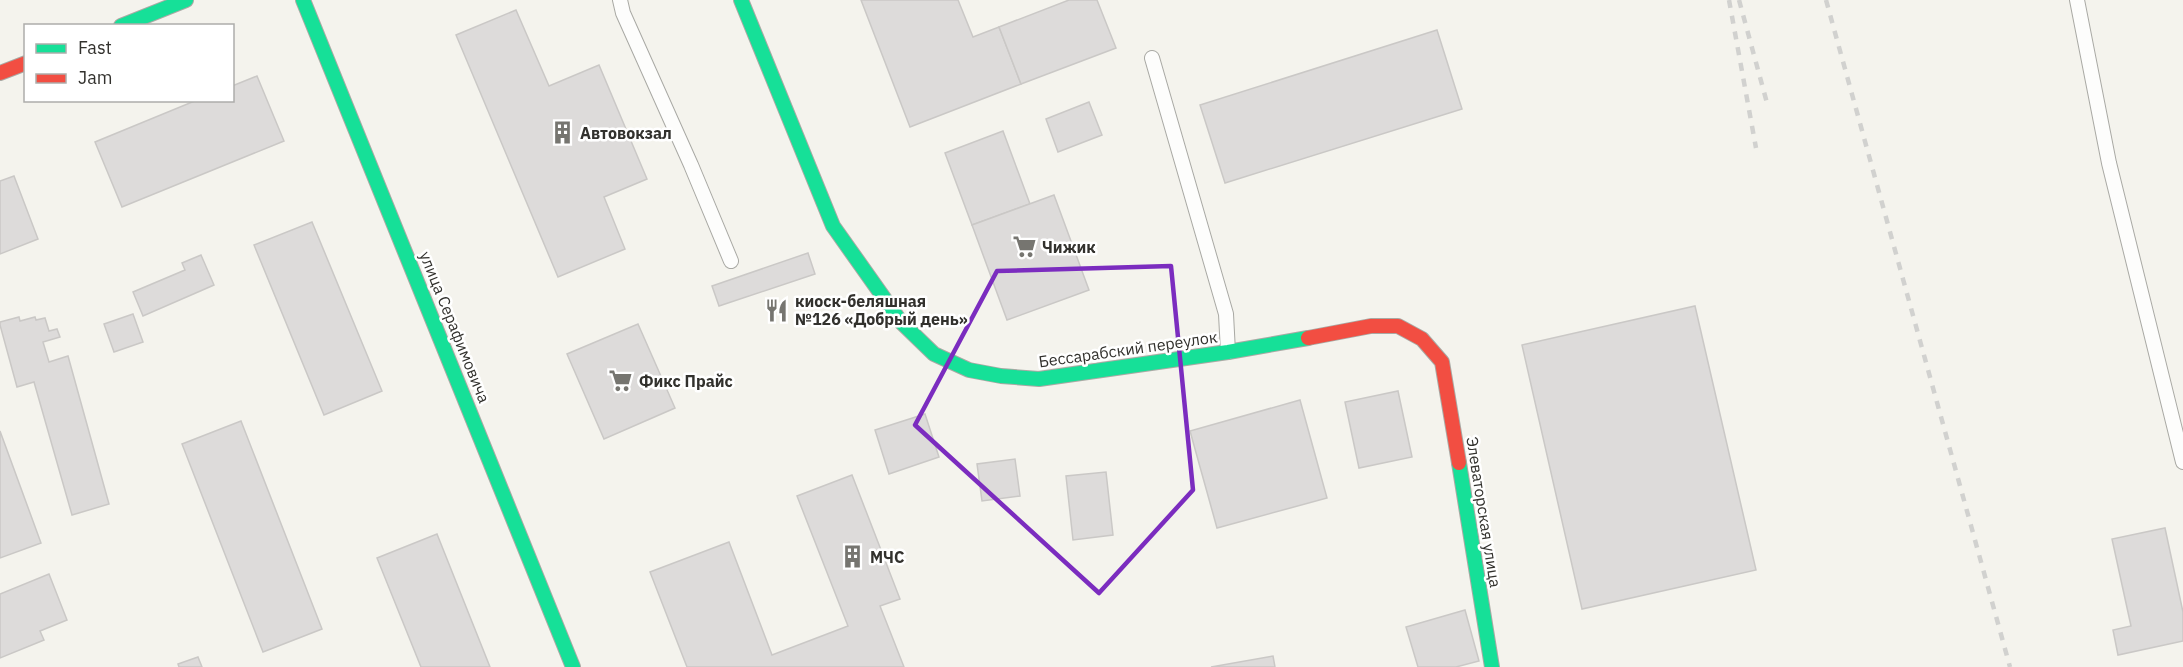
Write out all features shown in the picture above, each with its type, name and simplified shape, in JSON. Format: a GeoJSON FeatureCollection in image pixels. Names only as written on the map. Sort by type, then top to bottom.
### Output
{"type":"FeatureCollection","features":[{"type":"Feature","properties":{"kind":"street"},"geometry":{"type":"LineString","coordinates":[[127,24],[186,0]]}},
{"type":"Feature","properties":{"kind":"street","name":"улица Серафимовича"},"geometry":{"type":"LineString","coordinates":[[303,0],[448,352],[573,667]]}},
{"type":"Feature","properties":{"kind":"street","name":"Бессарабский переулок"},"geometry":{"type":"LineString","coordinates":[[741,0],[833,226],[901,322],[934,354],[969,370],[1000,376],[1039,379],[1228,352],[1371,326],[1398,326],[1422,339],[1442,362]]}},
{"type":"Feature","properties":{"kind":"street"},"geometry":{"type":"LineString","coordinates":[[0,73],[24,64]]}},
{"type":"Feature","properties":{"kind":"street","name":"Элеваторская улица"},"geometry":{"type":"LineString","coordinates":[[1442,362],[1492,667]]}},
{"type":"Feature","properties":{"kind":"lane"},"geometry":{"type":"LineString","coordinates":[[620,0],[623,14],[692,165],[731,261]]}},
{"type":"Feature","properties":{"kind":"lane"},"geometry":{"type":"LineString","coordinates":[[2077,0],[2109,163],[2183,462]]}},
{"type":"Feature","properties":{"kind":"lane"},"geometry":{"type":"LineString","coordinates":[[1152,58],[1226,314],[1228,352]]}},
{"type":"Feature","properties":{"kind":"highlighted area"},"geometry":{"type":"Polygon","coordinates":[[[1171,266],[1193,490],[1099,593],[915,425],[997,271],[1171,266]]]}},
{"type":"Feature","properties":{"kind":"building"},"geometry":{"type":"Polygon","coordinates":[[[861,0],[958,0],[973,37],[999,27],[1021,84],[910,127],[861,0]]]}},
{"type":"Feature","properties":{"kind":"building"},"geometry":{"type":"Polygon","coordinates":[[[1069,0],[1097,0],[1116,48],[1021,84],[999,27],[1069,0]]]}},
{"type":"Feature","properties":{"kind":"building","name":"Автовокзал"},"geometry":{"type":"Polygon","coordinates":[[[516,10],[549,86],[599,65],[647,179],[604,197],[625,249],[558,277],[456,35],[516,10]]]}},
{"type":"Feature","properties":{"kind":"building"},"geometry":{"type":"Polygon","coordinates":[[[1437,30],[1462,109],[1225,183],[1200,105],[1437,30]]]}},
{"type":"Feature","properties":{"kind":"building"},"geometry":{"type":"Polygon","coordinates":[[[257,76],[284,141],[122,207],[95,142],[192,102],[234,102],[234,85],[257,76]]]}},
{"type":"Feature","properties":{"kind":"building"},"geometry":{"type":"Polygon","coordinates":[[[1089,102],[1102,135],[1058,152],[1046,119],[1089,102]]]}},
{"type":"Feature","properties":{"kind":"building"},"geometry":{"type":"Polygon","coordinates":[[[1003,131],[1030,204],[972,225],[945,153],[1003,131]]]}},
{"type":"Feature","properties":{"kind":"building"},"geometry":{"type":"Polygon","coordinates":[[[14,176],[38,239],[0,254],[0,181],[14,176]]]}},
{"type":"Feature","properties":{"kind":"building"},"geometry":{"type":"Polygon","coordinates":[[[1054,195],[1089,290],[1007,320],[972,225],[1054,195]]]}},
{"type":"Feature","properties":{"kind":"building"},"geometry":{"type":"Polygon","coordinates":[[[312,222],[382,391],[324,415],[254,245],[312,222]]]}},
{"type":"Feature","properties":{"kind":"building"},"geometry":{"type":"Polygon","coordinates":[[[808,253],[815,274],[719,306],[712,286],[808,253]]]}},
{"type":"Feature","properties":{"kind":"building"},"geometry":{"type":"Polygon","coordinates":[[[201,255],[214,285],[143,316],[133,292],[185,270],[182,263],[201,255]]]}},
{"type":"Feature","properties":{"kind":"building"},"geometry":{"type":"Polygon","coordinates":[[[1695,306],[1756,570],[1582,609],[1522,345],[1695,306]]]}},
{"type":"Feature","properties":{"kind":"building"},"geometry":{"type":"Polygon","coordinates":[[[133,314],[143,342],[114,352],[104,324],[133,314]]]}},
{"type":"Feature","properties":{"kind":"building"},"geometry":{"type":"Polygon","coordinates":[[[19,317],[20,321],[35,317],[36,320],[45,318],[49,331],[57,329],[60,337],[43,342],[49,362],[68,356],[109,504],[72,515],[34,382],[17,387],[0,325],[0,322],[19,317]]]}},
{"type":"Feature","properties":{"kind":"building","name":"Фикс Прайс"},"geometry":{"type":"Polygon","coordinates":[[[638,324],[675,408],[604,439],[567,354],[638,324]]]}},
{"type":"Feature","properties":{"kind":"building"},"geometry":{"type":"Polygon","coordinates":[[[1398,391],[1412,457],[1359,468],[1345,402],[1398,391]]]}},
{"type":"Feature","properties":{"kind":"building"},"geometry":{"type":"Polygon","coordinates":[[[1300,400],[1327,498],[1217,528],[1190,431],[1300,400]]]}},
{"type":"Feature","properties":{"kind":"building"},"geometry":{"type":"Polygon","coordinates":[[[925,414],[939,457],[889,474],[875,430],[925,414]]]}},
{"type":"Feature","properties":{"kind":"building"},"geometry":{"type":"Polygon","coordinates":[[[241,421],[322,629],[263,652],[182,444],[241,421]]]}},
{"type":"Feature","properties":{"kind":"building"},"geometry":{"type":"Polygon","coordinates":[[[0,431],[41,543],[0,558],[0,431]]]}},
{"type":"Feature","properties":{"kind":"building"},"geometry":{"type":"Polygon","coordinates":[[[1015,459],[1020,496],[982,501],[977,464],[1015,459]]]}},
{"type":"Feature","properties":{"kind":"building"},"geometry":{"type":"Polygon","coordinates":[[[1106,472],[1113,535],[1073,540],[1066,476],[1106,472]]]}},
{"type":"Feature","properties":{"kind":"building","name":"МЧС"},"geometry":{"type":"Polygon","coordinates":[[[852,475],[900,599],[880,606],[904,667],[687,667],[650,572],[729,542],[772,655],[848,626],[797,496],[852,475]]]}},
{"type":"Feature","properties":{"kind":"building"},"geometry":{"type":"Polygon","coordinates":[[[2165,528],[2183,612],[2183,641],[2118,655],[2113,630],[2131,626],[2112,539],[2165,528]]]}},
{"type":"Feature","properties":{"kind":"building"},"geometry":{"type":"Polygon","coordinates":[[[437,534],[490,667],[421,667],[377,558],[437,534]]]}},
{"type":"Feature","properties":{"kind":"building"},"geometry":{"type":"Polygon","coordinates":[[[49,574],[67,620],[40,631],[44,640],[0,658],[0,594],[49,574]]]}},
{"type":"Feature","properties":{"kind":"building"},"geometry":{"type":"Polygon","coordinates":[[[1465,610],[1479,661],[1456,667],[1418,667],[1406,627],[1465,610]]]}},
{"type":"Feature","properties":{"kind":"building"},"geometry":{"type":"Polygon","coordinates":[[[1273,656],[1275,667],[1211,667],[1273,656]]]}},
{"type":"Feature","properties":{"kind":"building"},"geometry":{"type":"Polygon","coordinates":[[[198,657],[202,667],[179,667],[178,664],[198,657]]]}},
{"type":"Feature","properties":{"kind":"railway"},"geometry":{"type":"LineString","coordinates":[[1729,0],[1756,148]]}},
{"type":"Feature","properties":{"kind":"railway"},"geometry":{"type":"LineString","coordinates":[[1739,0],[1767,103]]}},
{"type":"Feature","properties":{"kind":"railway"},"geometry":{"type":"LineString","coordinates":[[1826,0],[2010,667]]}},
{"type":"Feature","properties":{"kind":"traffic: fast"},"geometry":{"type":"LineString","coordinates":[[126,24],[186,0]]}},
{"type":"Feature","properties":{"kind":"traffic: fast"},"geometry":{"type":"LineString","coordinates":[[303,0],[573,667]]}},
{"type":"Feature","properties":{"kind":"traffic: fast"},"geometry":{"type":"LineString","coordinates":[[741,0],[833,226],[901,322],[934,354],[969,370],[1001,376],[1039,379],[1308,338]]}},
{"type":"Feature","properties":{"kind":"traffic: fast"},"geometry":{"type":"LineString","coordinates":[[1459,463],[1492,667]]}},
{"type":"Feature","properties":{"kind":"traffic: jam"},"geometry":{"type":"LineString","coordinates":[[0,73],[24,64]]}},
{"type":"Feature","properties":{"kind":"traffic: jam"},"geometry":{"type":"LineString","coordinates":[[1308,338],[1371,326],[1398,326],[1422,339],[1442,362],[1459,463]]}},
{"type":"Feature","properties":{"kind":"place","name":"Автовокзал"},"geometry":{"type":"Point","coordinates":[562,133]}},
{"type":"Feature","properties":{"kind":"place","name":"Чижик"},"geometry":{"type":"Point","coordinates":[1024,247]}},
{"type":"Feature","properties":{"kind":"place","name":"киоск-беляшная №126 «Добрый день»"},"geometry":{"type":"Point","coordinates":[777,310]}},
{"type":"Feature","properties":{"kind":"place","name":"Фикс Прайс"},"geometry":{"type":"Point","coordinates":[621,381]}},
{"type":"Feature","properties":{"kind":"place","name":"МЧС"},"geometry":{"type":"Point","coordinates":[852,557]}}]}
